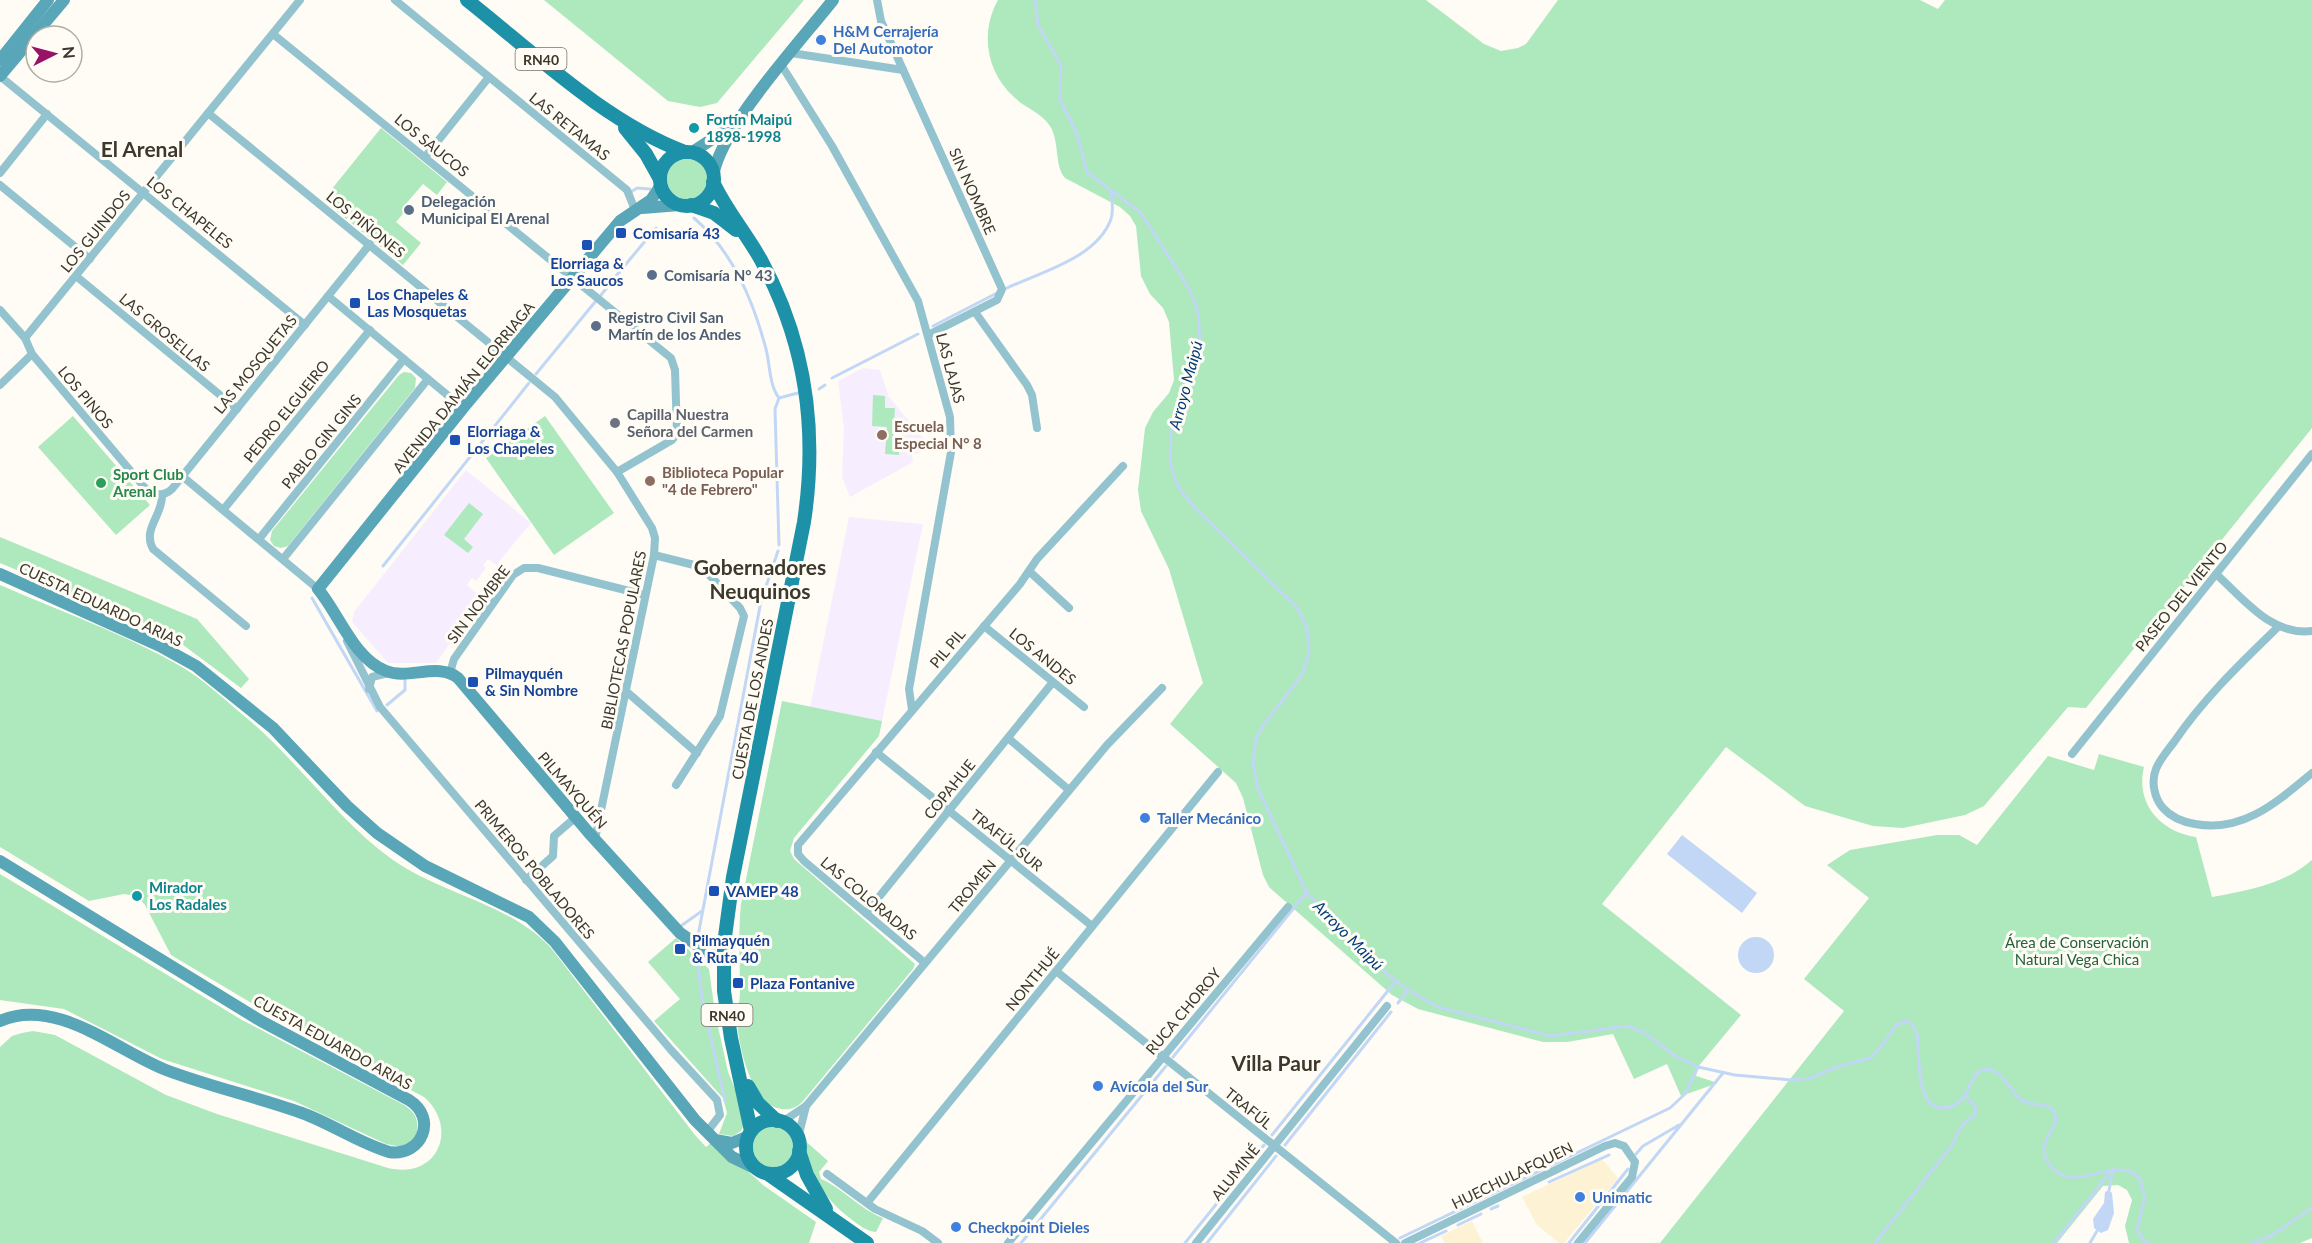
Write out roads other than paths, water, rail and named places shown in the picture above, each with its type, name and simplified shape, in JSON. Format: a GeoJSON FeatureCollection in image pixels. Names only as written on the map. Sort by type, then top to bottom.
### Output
{"type":"FeatureCollection","features":[{"type":"Feature","properties":{"kind":"main road","name":"RN40"},"geometry":{"type":"LineString","coordinates":[[467,0],[616,118],[650,138],[706,160],[713,179]]}},
{"type":"Feature","properties":{"kind":"main road","name":"RN40"},"geometry":{"type":"LineString","coordinates":[[616,118],[646,154],[666,195],[686,205]]}},
{"type":"Feature","properties":{"kind":"main road"},"geometry":{"type":"LineString","coordinates":[[660,182],[662,168],[669,159],[688,153]]}},
{"type":"Feature","properties":{"kind":"main road"},"geometry":{"type":"LineString","coordinates":[[686,205],[706,197],[713,179]]}},
{"type":"Feature","properties":{"kind":"main road","name":"CUESTA DE LOS ANDES"},"geometry":{"type":"LineString","coordinates":[[713,179],[778,294],[798,352],[809,415],[810,468],[796,564],[729,897],[723,963],[726,1010],[750,1134]]}},
{"type":"Feature","properties":{"kind":"main road","name":"CUESTA DE LOS ANDES"},"geometry":{"type":"LineString","coordinates":[[686,205],[714,213],[749,241]]}},
{"type":"Feature","properties":{"kind":"main road","name":"CUESTA DE LOS ANDES"},"geometry":{"type":"LineString","coordinates":[[738,1066],[758,1103],[779,1122]]}},
{"type":"Feature","properties":{"kind":"main road"},"geometry":{"type":"LineString","coordinates":[[750,1134],[765,1121],[779,1122]]}},
{"type":"Feature","properties":{"kind":"main road","name":"RN40"},"geometry":{"type":"LineString","coordinates":[[779,1122],[792,1128],[810,1183],[828,1214]]}},
{"type":"Feature","properties":{"kind":"main road","name":"RN40"},"geometry":{"type":"LineString","coordinates":[[750,1134],[747,1153],[752,1164],[828,1214],[867,1243]]}},
{"type":"Feature","properties":{"kind":"main road"},"geometry":{"type":"LineString","coordinates":[[763,1172],[777,1173],[788,1169],[796,1161],[799,1144]]}},
{"type":"Feature","properties":{"kind":"street"},"geometry":{"type":"LineString","coordinates":[[0,60],[48,0]]}},
{"type":"Feature","properties":{"kind":"street"},"geometry":{"type":"LineString","coordinates":[[0,77],[64,0]]}},
{"type":"Feature","properties":{"kind":"street","name":"LOS GUINDOS"},"geometry":{"type":"LineString","coordinates":[[25,338],[300,0]]}},
{"type":"Feature","properties":{"kind":"street","name":"LAS RETAMAS"},"geometry":{"type":"LineString","coordinates":[[395,0],[627,190],[635,210]]}},
{"type":"Feature","properties":{"kind":"street"},"geometry":{"type":"LineString","coordinates":[[713,179],[720,152],[738,122],[833,0]]}},
{"type":"Feature","properties":{"kind":"street","name":"SIN NOMBRE"},"geometry":{"type":"LineString","coordinates":[[877,0],[881,21],[1002,287],[999,299],[928,335]]}},
{"type":"Feature","properties":{"kind":"street","name":"LOS SAUCOS"},"geometry":{"type":"LineString","coordinates":[[273,34],[667,354],[674,366],[677,434],[672,440],[617,472]]}},
{"type":"Feature","properties":{"kind":"street"},"geometry":{"type":"LineString","coordinates":[[791,53],[903,70]]}},
{"type":"Feature","properties":{"kind":"street","name":"LAS LAJAS"},"geometry":{"type":"LineString","coordinates":[[782,66],[832,146],[915,295],[949,410],[952,438],[909,689],[912,710]]}},
{"type":"Feature","properties":{"kind":"street","name":"LOS CHAPELES"},"geometry":{"type":"LineString","coordinates":[[0,77],[305,325]]}},
{"type":"Feature","properties":{"kind":"street"},"geometry":{"type":"LineString","coordinates":[[425,157],[489,77]]}},
{"type":"Feature","properties":{"kind":"street","name":"LOS PIÑONES"},"geometry":{"type":"LineString","coordinates":[[208,113],[506,356]]}},
{"type":"Feature","properties":{"kind":"street"},"geometry":{"type":"LineString","coordinates":[[0,173],[46,114]]}},
{"type":"Feature","properties":{"kind":"street"},"geometry":{"type":"LineString","coordinates":[[688,153],[738,122]]}},
{"type":"Feature","properties":{"kind":"street","name":"AVENIDA DAMIÁN ELORRIAGA"},"geometry":{"type":"LineString","coordinates":[[318,589],[506,356],[620,221],[651,200],[660,182]]}},
{"type":"Feature","properties":{"kind":"street"},"geometry":{"type":"LineString","coordinates":[[0,185],[90,259]]}},
{"type":"Feature","properties":{"kind":"street"},"geometry":{"type":"LineString","coordinates":[[635,210],[686,205]]}},
{"type":"Feature","properties":{"kind":"street","name":"LAS MOSQUETAS"},"geometry":{"type":"LineString","coordinates":[[160,495],[169,492],[369,244]]}},
{"type":"Feature","properties":{"kind":"street","name":"LAS GROSELLAS"},"geometry":{"type":"LineString","coordinates":[[76,276],[237,409]]}},
{"type":"Feature","properties":{"kind":"street"},"geometry":{"type":"LineString","coordinates":[[328,296],[463,408]]}},
{"type":"Feature","properties":{"kind":"street","name":"LOS PINOS"},"geometry":{"type":"LineString","coordinates":[[0,310],[25,338],[32,354],[145,488],[160,495]]}},
{"type":"Feature","properties":{"kind":"street"},"geometry":{"type":"LineString","coordinates":[[975,312],[1027,385],[1032,395],[1037,428]]}},
{"type":"Feature","properties":{"kind":"street","name":"PEDRO ELGUEIRO"},"geometry":{"type":"LineString","coordinates":[[223,510],[369,330]]}},
{"type":"Feature","properties":{"kind":"street"},"geometry":{"type":"LineString","coordinates":[[0,385],[32,354]]}},
{"type":"Feature","properties":{"kind":"street","name":"BIBLIOTECAS POPULARES"},"geometry":{"type":"LineString","coordinates":[[506,356],[555,397],[617,472],[654,532],[654,555],[595,838]]}},
{"type":"Feature","properties":{"kind":"street","name":"PABLO GIN GINS"},"geometry":{"type":"LineString","coordinates":[[259,539],[404,359]]}},
{"type":"Feature","properties":{"kind":"street"},"geometry":{"type":"LineString","coordinates":[[283,559],[428,379]]}},
{"type":"Feature","properties":{"kind":"street","name":"PASEO DEL VIENTO"},"geometry":{"type":"LineString","coordinates":[[2072,754],[2312,454]]}},
{"type":"Feature","properties":{"kind":"street","name":"PIL PIL"},"geometry":{"type":"LineString","coordinates":[[798,851],[800,842],[1029,571],[1123,466]]}},
{"type":"Feature","properties":{"kind":"street"},"geometry":{"type":"LineString","coordinates":[[182,476],[318,589],[367,659],[388,673]]}},
{"type":"Feature","properties":{"kind":"street"},"geometry":{"type":"LineString","coordinates":[[160,495],[162,507],[149,534],[153,549],[246,626]]}},
{"type":"Feature","properties":{"kind":"street"},"geometry":{"type":"LineString","coordinates":[[654,555],[702,567],[740,608],[744,616],[723,707],[716,724],[676,785]]}},
{"type":"Feature","properties":{"kind":"street","name":"SIN NOMBRE"},"geometry":{"type":"LineString","coordinates":[[450,673],[454,659],[513,575],[520,570],[538,568],[645,595]]}},
{"type":"Feature","properties":{"kind":"street"},"geometry":{"type":"LineString","coordinates":[[1029,571],[1069,608]]}},
{"type":"Feature","properties":{"kind":"street","name":"CUESTA EDUARDO ARIAS"},"geometry":{"type":"LineString","coordinates":[[0,574],[187,660],[265,721],[347,806],[382,837],[431,870],[522,912],[536,922],[555,942],[710,1136],[737,1160],[763,1172]]}},
{"type":"Feature","properties":{"kind":"street"},"geometry":{"type":"LineString","coordinates":[[2216,574],[2278,627],[2294,632],[2312,631]]}},
{"type":"Feature","properties":{"kind":"street","name":"PRIMEROS POBLADORES"},"geometry":{"type":"LineString","coordinates":[[333,610],[369,689],[380,707],[671,1050],[717,1100],[720,1115],[710,1136]]}},
{"type":"Feature","properties":{"kind":"street","name":"LOS ANDES"},"geometry":{"type":"LineString","coordinates":[[984,626],[1084,707]]}},
{"type":"Feature","properties":{"kind":"street"},"geometry":{"type":"LineString","coordinates":[[2278,627],[2197,709],[2155,771],[2155,793],[2162,806],[2175,817],[2192,824],[2223,825],[2261,813],[2312,774]]}},
{"type":"Feature","properties":{"kind":"street"},"geometry":{"type":"LineString","coordinates":[[369,689],[372,677],[388,673],[450,673]]}},
{"type":"Feature","properties":{"kind":"street","name":"PILMAYQUÉN"},"geometry":{"type":"LineString","coordinates":[[450,673],[458,678],[576,817],[683,936],[723,963]]}},
{"type":"Feature","properties":{"kind":"street","name":"COPAHUE"},"geometry":{"type":"LineString","coordinates":[[866,913],[1053,682]]}},
{"type":"Feature","properties":{"kind":"street","name":"TROMEN"},"geometry":{"type":"LineString","coordinates":[[779,1122],[806,1106],[1119,731],[1162,688]]}},
{"type":"Feature","properties":{"kind":"street"},"geometry":{"type":"LineString","coordinates":[[627,692],[697,753]]}},
{"type":"Feature","properties":{"kind":"street"},"geometry":{"type":"LineString","coordinates":[[1008,738],[1070,790]]}},
{"type":"Feature","properties":{"kind":"street","name":"TRAFÚL SUR"},"geometry":{"type":"LineString","coordinates":[[876,752],[1092,926]]}},
{"type":"Feature","properties":{"kind":"street","name":"NONTHUÉ"},"geometry":{"type":"LineString","coordinates":[[867,1203],[1218,772]]}},
{"type":"Feature","properties":{"kind":"street"},"geometry":{"type":"LineString","coordinates":[[526,880],[553,856],[554,836],[576,817]]}},
{"type":"Feature","properties":{"kind":"street","name":"LAS COLORADAS"},"geometry":{"type":"LineString","coordinates":[[798,851],[804,861],[925,963]]}},
{"type":"Feature","properties":{"kind":"street","name":"CUESTA EDUARDO ARIAS"},"geometry":{"type":"LineString","coordinates":[[0,861],[261,1021],[409,1100],[422,1112],[424,1130],[420,1141],[412,1150],[401,1153],[389,1152],[300,1113],[168,1070],[71,1024],[38,1017],[2,1018]]}},
{"type":"Feature","properties":{"kind":"street","name":"RUCA CHOROY"},"geometry":{"type":"LineString","coordinates":[[1008,1243],[1288,907]]}},
{"type":"Feature","properties":{"kind":"street","name":"TRAFÚL"},"geometry":{"type":"LineString","coordinates":[[1056,971],[1396,1243]]}},
{"type":"Feature","properties":{"kind":"street","name":"ALUMINÉ"},"geometry":{"type":"LineString","coordinates":[[1196,1243],[1387,1006]]}},
{"type":"Feature","properties":{"kind":"street","name":"TROMEN"},"geometry":{"type":"LineString","coordinates":[[799,1144],[806,1106]]}},
{"type":"Feature","properties":{"kind":"street"},"geometry":{"type":"LineString","coordinates":[[710,1136],[732,1143],[750,1134]]}},
{"type":"Feature","properties":{"kind":"street","name":"HUECHULAFQUEN"},"geometry":{"type":"LineString","coordinates":[[1405,1243],[1605,1146],[1620,1144],[1631,1153],[1635,1167],[1632,1177],[1578,1243]]}},
{"type":"Feature","properties":{"kind":"street"},"geometry":{"type":"LineString","coordinates":[[827,1174],[867,1203],[922,1231],[938,1243]]}},
{"type":"Feature","properties":{"kind":"water"},"geometry":{"type":"Polygon","coordinates":[[[1682,835],[1757,893],[1742,913],[1667,854],[1682,835]]]}},
{"type":"Feature","properties":{"kind":"water"},"geometry":{"type":"Polygon","coordinates":[[[1756,937],[1769,942],[1774,955],[1769,968],[1756,973],[1743,968],[1738,955],[1743,942],[1756,937]]]}},
{"type":"Feature","properties":{"kind":"water"},"geometry":{"type":"Polygon","coordinates":[[[2109,1190],[2112,1193],[2114,1213],[2108,1230],[2101,1233],[2094,1228],[2093,1219],[2104,1203],[2105,1192],[2109,1190]]]}},
{"type":"Feature","properties":{"kind":"waterway","name":"Arroyo Maipú"},"geometry":{"type":"LineString","coordinates":[[1035,0],[1038,25],[1061,65],[1060,99],[1077,134],[1087,172],[1141,213],[1190,290],[1198,311],[1200,343],[1171,433],[1170,461],[1179,488],[1195,508],[1297,607],[1307,628],[1309,653],[1302,675],[1262,727],[1256,739],[1253,764],[1258,789],[1307,893],[1386,973],[1408,990],[1438,1007],[1550,1036],[1628,1026],[1645,1033],[1674,1055],[1698,1067],[1735,1075],[1791,1080],[1811,1078],[1834,1068],[1870,1058],[1879,1050],[1896,1025],[1907,1021],[1917,1034],[1920,1078],[1927,1099],[1933,1105],[1945,1108],[1959,1102],[1966,1094],[1976,1074],[1985,1069],[1992,1070],[2002,1077],[2023,1101],[2050,1107],[2055,1114],[2055,1120],[2044,1150],[2050,1165],[2060,1174],[2070,1177],[2117,1170],[2128,1171],[2139,1177],[2145,1197],[2137,1229],[2143,1240],[2148,1243]]}},
{"type":"Feature","properties":{"kind":"waterway"},"geometry":{"type":"LineString","coordinates":[[631,192],[637,188],[650,189]]}},
{"type":"Feature","properties":{"kind":"waterway"},"geometry":{"type":"LineString","coordinates":[[1007,288],[1067,262],[1094,244],[1104,233],[1111,219],[1113,209],[1111,191]]}},
{"type":"Feature","properties":{"kind":"waterway"},"geometry":{"type":"LineString","coordinates":[[694,218],[720,246],[740,278],[761,331],[772,381],[779,398]]}},
{"type":"Feature","properties":{"kind":"waterway"},"geometry":{"type":"LineString","coordinates":[[611,282],[656,228]]}},
{"type":"Feature","properties":{"kind":"waterway"},"geometry":{"type":"LineString","coordinates":[[601,295],[609,285]]}},
{"type":"Feature","properties":{"kind":"waterway"},"geometry":{"type":"LineString","coordinates":[[933,326],[997,293]]}},
{"type":"Feature","properties":{"kind":"waterway"},"geometry":{"type":"LineString","coordinates":[[536,374],[595,302]]}},
{"type":"Feature","properties":{"kind":"waterway"},"geometry":{"type":"LineString","coordinates":[[832,378],[918,334]]}},
{"type":"Feature","properties":{"kind":"waterway"},"geometry":{"type":"LineString","coordinates":[[383,566],[529,383]]}},
{"type":"Feature","properties":{"kind":"waterway"},"geometry":{"type":"LineString","coordinates":[[819,389],[825,385]]}},
{"type":"Feature","properties":{"kind":"waterway"},"geometry":{"type":"LineString","coordinates":[[779,398],[798,393]]}},
{"type":"Feature","properties":{"kind":"waterway"},"geometry":{"type":"LineString","coordinates":[[779,398],[775,409],[779,545]]}},
{"type":"Feature","properties":{"kind":"waterway"},"geometry":{"type":"LineString","coordinates":[[698,936],[761,601],[778,551]]}},
{"type":"Feature","properties":{"kind":"waterway"},"geometry":{"type":"LineString","coordinates":[[312,598],[377,711]]}},
{"type":"Feature","properties":{"kind":"waterway"},"geometry":{"type":"LineString","coordinates":[[387,705],[405,690],[405,676]]}},
{"type":"Feature","properties":{"kind":"waterway"},"geometry":{"type":"LineString","coordinates":[[1173,1057],[1306,893]]}},
{"type":"Feature","properties":{"kind":"waterway"},"geometry":{"type":"LineString","coordinates":[[678,928],[702,911]]}},
{"type":"Feature","properties":{"kind":"waterway"},"geometry":{"type":"LineString","coordinates":[[697,957],[702,998],[725,1101]]}},
{"type":"Feature","properties":{"kind":"waterway"},"geometry":{"type":"LineString","coordinates":[[1272,1135],[1395,982]]}},
{"type":"Feature","properties":{"kind":"waterway"},"geometry":{"type":"LineString","coordinates":[[1398,1003],[1408,990]]}},
{"type":"Feature","properties":{"kind":"waterway"},"geometry":{"type":"LineString","coordinates":[[1285,1145],[1391,1012]]}},
{"type":"Feature","properties":{"kind":"waterway"},"geometry":{"type":"LineString","coordinates":[[1021,1243],[1166,1066]]}},
{"type":"Feature","properties":{"kind":"waterway"},"geometry":{"type":"LineString","coordinates":[[1400,1238],[1670,1108],[1685,1094],[1698,1067]]}},
{"type":"Feature","properties":{"kind":"waterway"},"geometry":{"type":"LineString","coordinates":[[1585,1243],[1723,1073]]}},
{"type":"Feature","properties":{"kind":"waterway"},"geometry":{"type":"LineString","coordinates":[[1875,1243],[1953,1144],[1961,1126],[1975,1115],[1976,1107],[1965,1095]]}},
{"type":"Feature","properties":{"kind":"waterway"},"geometry":{"type":"LineString","coordinates":[[1636,1154],[1643,1146],[1679,1125]]}},
{"type":"Feature","properties":{"kind":"waterway"},"geometry":{"type":"LineString","coordinates":[[1185,1243],[1264,1145]]}},
{"type":"Feature","properties":{"kind":"waterway"},"geometry":{"type":"LineString","coordinates":[[1549,1182],[1609,1155]]}},
{"type":"Feature","properties":{"kind":"waterway"},"geometry":{"type":"LineString","coordinates":[[1207,1243],[1276,1156]]}},
{"type":"Feature","properties":{"kind":"waterway"},"geometry":{"type":"LineString","coordinates":[[1569,1243],[1628,1169]]}},
{"type":"Feature","properties":{"kind":"waterway"},"geometry":{"type":"LineString","coordinates":[[2054,1243],[2113,1169]]}},
{"type":"Feature","properties":{"kind":"waterway"},"geometry":{"type":"LineString","coordinates":[[2109,1190],[2113,1171]]}},
{"type":"Feature","properties":{"kind":"waterway"},"geometry":{"type":"LineString","coordinates":[[1491,1209],[1498,1206]]}},
{"type":"Feature","properties":{"kind":"waterway","name":"Arroyo Maipú"},"geometry":{"type":"LineString","coordinates":[[2252,1243],[2271,1236],[2312,1208]]}},
{"type":"Feature","properties":{"kind":"waterway"},"geometry":{"type":"LineString","coordinates":[[1458,1225],[1481,1214]]}},
{"type":"Feature","properties":{"kind":"waterway"},"geometry":{"type":"LineString","coordinates":[[1420,1243],[1446,1231]]}},
{"type":"Feature","properties":{"kind":"waterway"},"geometry":{"type":"LineString","coordinates":[[2090,1243],[2097,1231]]}},
{"type":"Feature","properties":{"kind":"place","name":"H&M Cerrajería Del Automotor"},"geometry":{"type":"Point","coordinates":[821,40]}},
{"type":"Feature","properties":{"kind":"place","name":"Fortín Maipú 1898-1998"},"geometry":{"type":"Point","coordinates":[694,128]}},
{"type":"Feature","properties":{"kind":"place","name":"Delegación Municipal El Arenal"},"geometry":{"type":"Point","coordinates":[409,210]}},
{"type":"Feature","properties":{"kind":"place","name":"Comisaría 43"},"geometry":{"type":"Point","coordinates":[621,233]}},
{"type":"Feature","properties":{"kind":"place","name":"Elorriaga & Los Saucos"},"geometry":{"type":"Point","coordinates":[587,245]}},
{"type":"Feature","properties":{"kind":"place","name":"Comisaría N° 43"},"geometry":{"type":"Point","coordinates":[652,275]}},
{"type":"Feature","properties":{"kind":"place","name":"Los Chapeles & Las Mosquetas"},"geometry":{"type":"Point","coordinates":[355,303]}},
{"type":"Feature","properties":{"kind":"place","name":"Registro Civil San Martín de los Andes"},"geometry":{"type":"Point","coordinates":[596,326]}},
{"type":"Feature","properties":{"kind":"place","name":"Capilla Nuestra Señora del Carmen"},"geometry":{"type":"Point","coordinates":[615,423]}},
{"type":"Feature","properties":{"kind":"place","name":"Escuela Especial N° 8"},"geometry":{"type":"Point","coordinates":[882,435]}},
{"type":"Feature","properties":{"kind":"place","name":"Elorriaga & Los Chapeles"},"geometry":{"type":"Point","coordinates":[455,440]}},
{"type":"Feature","properties":{"kind":"place","name":"Biblioteca Popular \"4 de Febrero\""},"geometry":{"type":"Point","coordinates":[650,481]}},
{"type":"Feature","properties":{"kind":"place","name":"Sport Club Arenal"},"geometry":{"type":"Point","coordinates":[101,483]}},
{"type":"Feature","properties":{"kind":"place","name":"Pilmayquén & Sin Nombre"},"geometry":{"type":"Point","coordinates":[473,682]}},
{"type":"Feature","properties":{"kind":"place","name":"Taller Mecánico"},"geometry":{"type":"Point","coordinates":[1145,818]}},
{"type":"Feature","properties":{"kind":"place","name":"VAMEP 48"},"geometry":{"type":"Point","coordinates":[714,891]}},
{"type":"Feature","properties":{"kind":"place","name":"Mirador Los Radales"},"geometry":{"type":"Point","coordinates":[137,896]}},
{"type":"Feature","properties":{"kind":"place","name":"Pilmayquén & Ruta 40"},"geometry":{"type":"Point","coordinates":[680,949]}},
{"type":"Feature","properties":{"kind":"place","name":"Plaza Fontanive"},"geometry":{"type":"Point","coordinates":[738,983]}},
{"type":"Feature","properties":{"kind":"place","name":"Avícola del Sur"},"geometry":{"type":"Point","coordinates":[1098,1086]}},
{"type":"Feature","properties":{"kind":"place","name":"Unimatic"},"geometry":{"type":"Point","coordinates":[1580,1197]}},
{"type":"Feature","properties":{"kind":"place","name":"Checkpoint Dieles"},"geometry":{"type":"Point","coordinates":[956,1227]}},
{"type":"Feature","properties":{"kind":"district","name":"El Arenal"},"geometry":{"type":"Point","coordinates":[142,148]}},
{"type":"Feature","properties":{"kind":"district","name":"Gobernadores Neuquinos"},"geometry":{"type":"Point","coordinates":[760,578]}},
{"type":"Feature","properties":{"kind":"district","name":"Villa Paur"},"geometry":{"type":"Point","coordinates":[1276,1062]}},
{"type":"Feature","properties":{"kind":"park label","name":"Área de Conservación Natural Vega Chica"},"geometry":{"type":"Point","coordinates":[2077,950]}}]}
